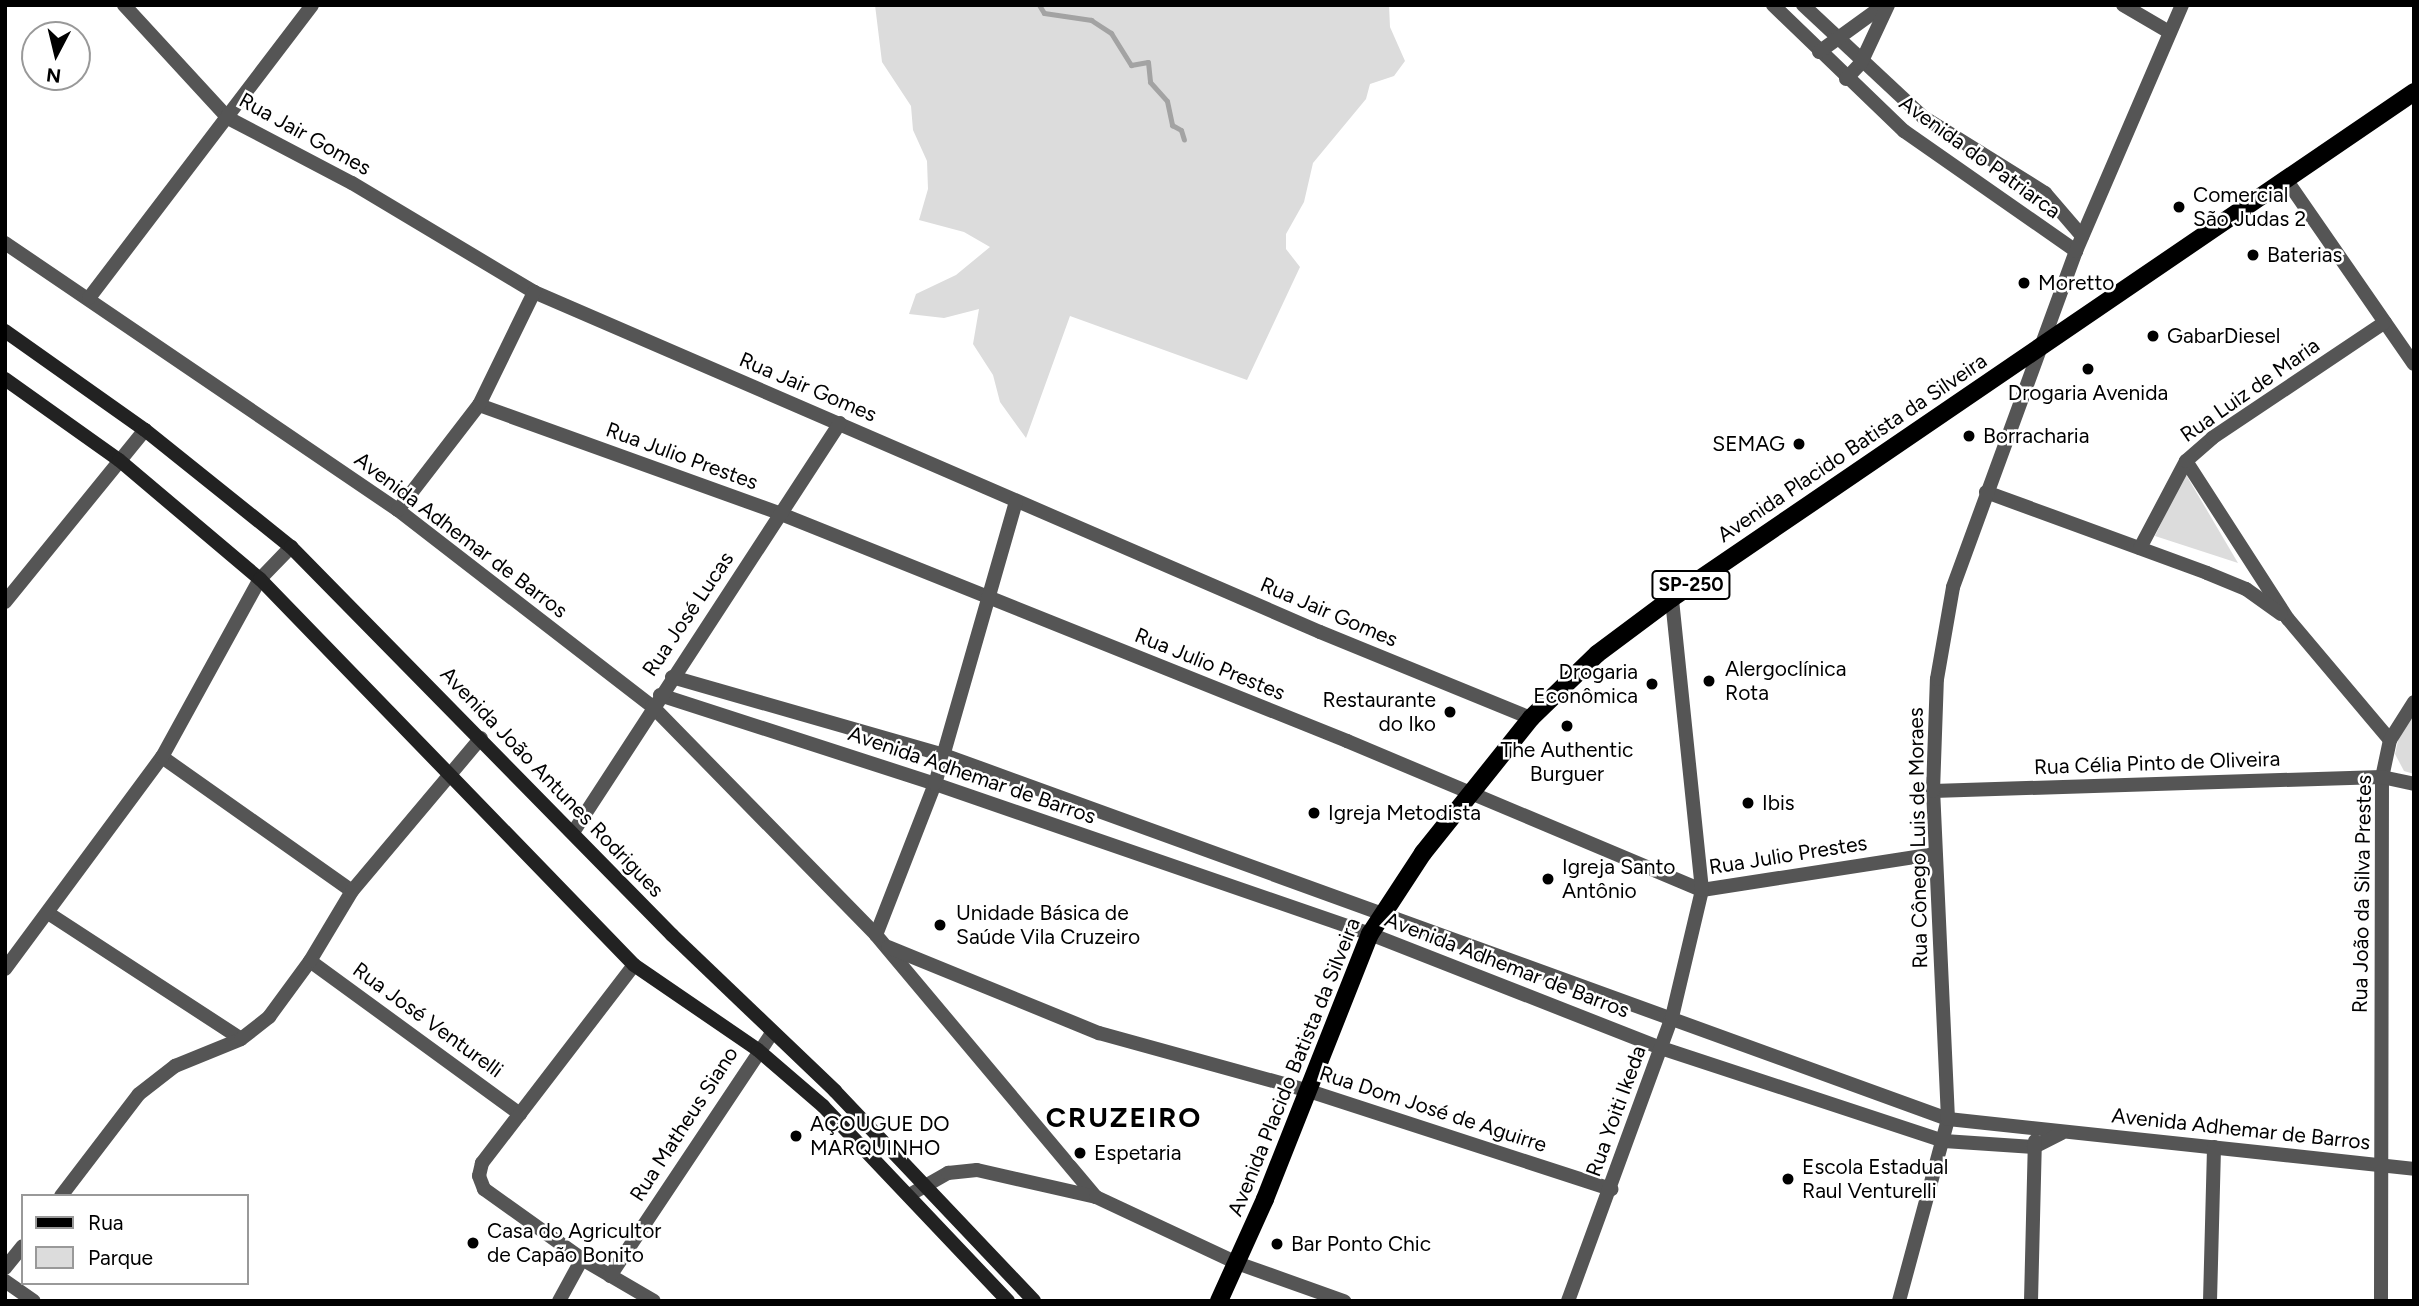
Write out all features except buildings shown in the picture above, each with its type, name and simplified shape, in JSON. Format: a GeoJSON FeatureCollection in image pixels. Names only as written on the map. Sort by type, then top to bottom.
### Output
{"type":"FeatureCollection","features":[{"type":"Feature","properties":{"kind":"main road","name":"Avenida Placido Batista da Silveira"},"geometry":{"type":"LineString","coordinates":[[1219,1301],[1309,1091],[1370,934],[1469,791],[1531,718],[1597,654],[1672,598],[2414,92]]}},
{"type":"Feature","properties":{"kind":"street","name":"Rua Jair Gomes"},"geometry":{"type":"LineString","coordinates":[[124,5],[228,118],[352,183],[534,292],[1016,501],[1531,718]]}},
{"type":"Feature","properties":{"kind":"street"},"geometry":{"type":"LineString","coordinates":[[89,298],[312,5]]}},
{"type":"Feature","properties":{"kind":"street","name":"Avenida do Patriarca"},"geometry":{"type":"LineString","coordinates":[[1773,5],[1846,79],[1904,131],[2076,251]]}},
{"type":"Feature","properties":{"kind":"street","name":"Avenida do Patriarca"},"geometry":{"type":"LineString","coordinates":[[1803,5],[1861,63],[1923,117],[2045,194],[2082,236]]}},
{"type":"Feature","properties":{"kind":"street"},"geometry":{"type":"LineString","coordinates":[[1819,52],[1886,5]]}},
{"type":"Feature","properties":{"kind":"street"},"geometry":{"type":"LineString","coordinates":[[1846,79],[1861,63],[1886,5]]}},
{"type":"Feature","properties":{"kind":"street"},"geometry":{"type":"LineString","coordinates":[[2123,5],[2169,33]]}},
{"type":"Feature","properties":{"kind":"street","name":"Rua Cônego Luis de Moraes"},"geometry":{"type":"LineString","coordinates":[[1899,1301],[1948,1119],[1933,791],[1937,679],[1953,587],[1986,492],[2045,343],[2076,251],[2182,5]]}},
{"type":"Feature","properties":{"kind":"street"},"geometry":{"type":"LineString","coordinates":[[2285,178],[2414,364]]}},
{"type":"Feature","properties":{"kind":"street","name":"Avenida Adhemar de Barros"},"geometry":{"type":"LineString","coordinates":[[5,243],[398,510],[656,701],[887,947],[1096,1197]]}},
{"type":"Feature","properties":{"kind":"street"},"geometry":{"type":"LineString","coordinates":[[398,510],[479,405],[534,292]]}},
{"type":"Feature","properties":{"kind":"street","name":"Rua Luiz de Maria"},"geometry":{"type":"LineString","coordinates":[[2140,548],[2186,461],[2212,438],[2385,322]]}},
{"type":"Feature","properties":{"kind":"street","name":"Avenida João Antunes Rodrigues"},"geometry":{"type":"LineString","coordinates":[[5,331],[145,429],[291,548],[574,831],[671,935],[773,1032],[925,1184],[1034,1301]]}},
{"type":"Feature","properties":{"kind":"street"},"geometry":{"type":"LineString","coordinates":[[5,379],[119,460],[260,579],[634,965],[758,1050],[823,1106],[911,1194],[1008,1301]]}},
{"type":"Feature","properties":{"kind":"street","name":"Rua Julio Prestes"},"geometry":{"type":"LineString","coordinates":[[479,405],[781,514],[1469,791],[1702,890],[1935,854]]}},
{"type":"Feature","properties":{"kind":"street","name":"Rua José Lucas"},"geometry":{"type":"LineString","coordinates":[[574,831],[656,701],[840,423]]}},
{"type":"Feature","properties":{"kind":"street"},"geometry":{"type":"LineString","coordinates":[[5,602],[145,429]]}},
{"type":"Feature","properties":{"kind":"street"},"geometry":{"type":"LineString","coordinates":[[2186,461],[2288,619],[2390,740],[2414,702]]}},
{"type":"Feature","properties":{"kind":"street"},"geometry":{"type":"LineString","coordinates":[[1986,492],[2246,589],[2288,619]]}},
{"type":"Feature","properties":{"kind":"street"},"geometry":{"type":"LineString","coordinates":[[876,935],[935,784],[1016,501]]}},
{"type":"Feature","properties":{"kind":"street"},"geometry":{"type":"LineString","coordinates":[[6,968],[162,757],[260,579],[291,548]]}},
{"type":"Feature","properties":{"kind":"street","name":"Rua Yoiti Ikeda"},"geometry":{"type":"LineString","coordinates":[[1569,1301],[1672,1017],[1702,890],[1672,598]]}},
{"type":"Feature","properties":{"kind":"street","name":"Avenida Adhemar de Barros"},"geometry":{"type":"LineString","coordinates":[[672,677],[944,755],[1948,1119],[2414,1169]]}},
{"type":"Feature","properties":{"kind":"street","name":"Avenida Adhemar de Barros"},"geometry":{"type":"LineString","coordinates":[[656,701],[935,784],[1370,934],[1661,1048],[1944,1141],[2034,1147],[2064,1133]]}},
{"type":"Feature","properties":{"kind":"street"},"geometry":{"type":"LineString","coordinates":[[63,1194],[139,1094],[175,1066],[242,1039],[269,1017],[310,961],[352,891],[447,774],[481,738]]}},
{"type":"Feature","properties":{"kind":"street","name":"Rua João da Silva Prestes"},"geometry":{"type":"LineString","coordinates":[[2381,1301],[2382,777],[2390,740]]}},
{"type":"Feature","properties":{"kind":"street"},"geometry":{"type":"LineString","coordinates":[[162,757],[352,891]]}},
{"type":"Feature","properties":{"kind":"street","name":"Rua Célia Pinto de Oliveira"},"geometry":{"type":"LineString","coordinates":[[1933,791],[2382,777],[2414,784]]}},
{"type":"Feature","properties":{"kind":"street"},"geometry":{"type":"LineString","coordinates":[[1133,852],[1143,828]]}},
{"type":"Feature","properties":{"kind":"street"},"geometry":{"type":"LineString","coordinates":[[48,913],[242,1039]]}},
{"type":"Feature","properties":{"kind":"street","name":"Rua Dom José de Aguirre"},"geometry":{"type":"LineString","coordinates":[[887,947],[1099,1033],[1309,1091],[1611,1189]]}},
{"type":"Feature","properties":{"kind":"street","name":"Rua José Venturelli"},"geometry":{"type":"LineString","coordinates":[[310,961],[520,1114]]}},
{"type":"Feature","properties":{"kind":"street"},"geometry":{"type":"LineString","coordinates":[[634,965],[482,1163],[479,1177],[484,1189],[582,1259],[654,1301]]}},
{"type":"Feature","properties":{"kind":"street","name":"Rua Matheus Siano"},"geometry":{"type":"LineString","coordinates":[[610,1276],[758,1050],[773,1032]]}},
{"type":"Feature","properties":{"kind":"street"},"geometry":{"type":"LineString","coordinates":[[1793,1093],[1803,1068]]}},
{"type":"Feature","properties":{"kind":"street"},"geometry":{"type":"LineString","coordinates":[[2031,1301],[2036,1129]]}},
{"type":"Feature","properties":{"kind":"street"},"geometry":{"type":"LineString","coordinates":[[2210,1301],[2214,1147]]}},
{"type":"Feature","properties":{"kind":"street"},"geometry":{"type":"LineString","coordinates":[[911,1194],[948,1173],[977,1170],[1096,1197],[1237,1263],[1344,1301]]}},
{"type":"Feature","properties":{"kind":"street"},"geometry":{"type":"LineString","coordinates":[[5,1268],[21,1248]]}},
{"type":"Feature","properties":{"kind":"street"},"geometry":{"type":"LineString","coordinates":[[559,1301],[582,1259]]}},
{"type":"Feature","properties":{"kind":"street"},"geometry":{"type":"LineString","coordinates":[[5,1281],[34,1301]]}},
{"type":"Feature","properties":{"kind":"green space"},"geometry":{"type":"Polygon","coordinates":[[[875,5],[1389,5],[1390,27],[1405,61],[1394,76],[1370,84],[1366,99],[1313,163],[1304,202],[1286,234],[1286,249],[1300,267],[1247,380],[1070,316],[1026,438],[1000,402],[993,375],[973,344],[979,309],[944,318],[909,314],[916,294],[956,275],[990,247],[964,232],[919,220],[928,189],[927,161],[913,130],[911,106],[882,62],[875,5]]]}},
{"type":"Feature","properties":{"kind":"green space"},"geometry":{"type":"Polygon","coordinates":[[[2185,473],[2238,563],[2155,536],[2185,473]]]}},
{"type":"Feature","properties":{"kind":"green space"},"geometry":{"type":"Polygon","coordinates":[[[2414,713],[2414,774],[2404,771],[2395,754],[2399,736],[2414,713]]]}},
{"type":"Feature","properties":{"kind":"waterway"},"geometry":{"type":"LineString","coordinates":[[1039,5],[1044,13],[1091,20],[1111,33],[1131,65],[1148,62],[1150,82],[1167,101],[1172,125],[1181,130],[1184,140]]}},
{"type":"Feature","properties":{"kind":"place","name":"Comercial São Judas 2"},"geometry":{"type":"Point","coordinates":[2179,207]}},
{"type":"Feature","properties":{"kind":"place","name":"Baterias"},"geometry":{"type":"Point","coordinates":[2253,255]}},
{"type":"Feature","properties":{"kind":"place","name":"Moretto"},"geometry":{"type":"Point","coordinates":[2024,283]}},
{"type":"Feature","properties":{"kind":"place","name":"GabarDiesel"},"geometry":{"type":"Point","coordinates":[2153,336]}},
{"type":"Feature","properties":{"kind":"place","name":"Drogaria Avenida"},"geometry":{"type":"Point","coordinates":[2088,369]}},
{"type":"Feature","properties":{"kind":"place","name":"Borracharia"},"geometry":{"type":"Point","coordinates":[1969,436]}},
{"type":"Feature","properties":{"kind":"place","name":"SEMAG"},"geometry":{"type":"Point","coordinates":[1799,444]}},
{"type":"Feature","properties":{"kind":"place","name":"Alergoclínica Rota"},"geometry":{"type":"Point","coordinates":[1709,681]}},
{"type":"Feature","properties":{"kind":"place","name":"Drogaria Econômica"},"geometry":{"type":"Point","coordinates":[1652,684]}},
{"type":"Feature","properties":{"kind":"place","name":"Restaurante do Iko"},"geometry":{"type":"Point","coordinates":[1450,712]}},
{"type":"Feature","properties":{"kind":"place","name":"The Authentic Burguer"},"geometry":{"type":"Point","coordinates":[1567,726]}},
{"type":"Feature","properties":{"kind":"place","name":"Ibis"},"geometry":{"type":"Point","coordinates":[1748,803]}},
{"type":"Feature","properties":{"kind":"place","name":"Igreja Metodista"},"geometry":{"type":"Point","coordinates":[1314,813]}},
{"type":"Feature","properties":{"kind":"place","name":"Igreja Santo Antônio"},"geometry":{"type":"Point","coordinates":[1548,879]}},
{"type":"Feature","properties":{"kind":"place","name":"Unidade Básica de Saúde Vila Cruzeiro"},"geometry":{"type":"Point","coordinates":[940,925]}},
{"type":"Feature","properties":{"kind":"place","name":"AÇOUGUE DO MARQUINHO"},"geometry":{"type":"Point","coordinates":[796,1136]}},
{"type":"Feature","properties":{"kind":"place","name":"Espetaria"},"geometry":{"type":"Point","coordinates":[1080,1153]}},
{"type":"Feature","properties":{"kind":"place","name":"Escola Estadual Raul Venturelli"},"geometry":{"type":"Point","coordinates":[1788,1179]}},
{"type":"Feature","properties":{"kind":"place","name":"Casa do Agricultor de Capão Bonito"},"geometry":{"type":"Point","coordinates":[473,1243]}},
{"type":"Feature","properties":{"kind":"place","name":"Bar Ponto Chic"},"geometry":{"type":"Point","coordinates":[1277,1244]}},
{"type":"Feature","properties":{"kind":"district","name":"CRUZEIRO"},"geometry":{"type":"Point","coordinates":[1124,1117]}}]}
